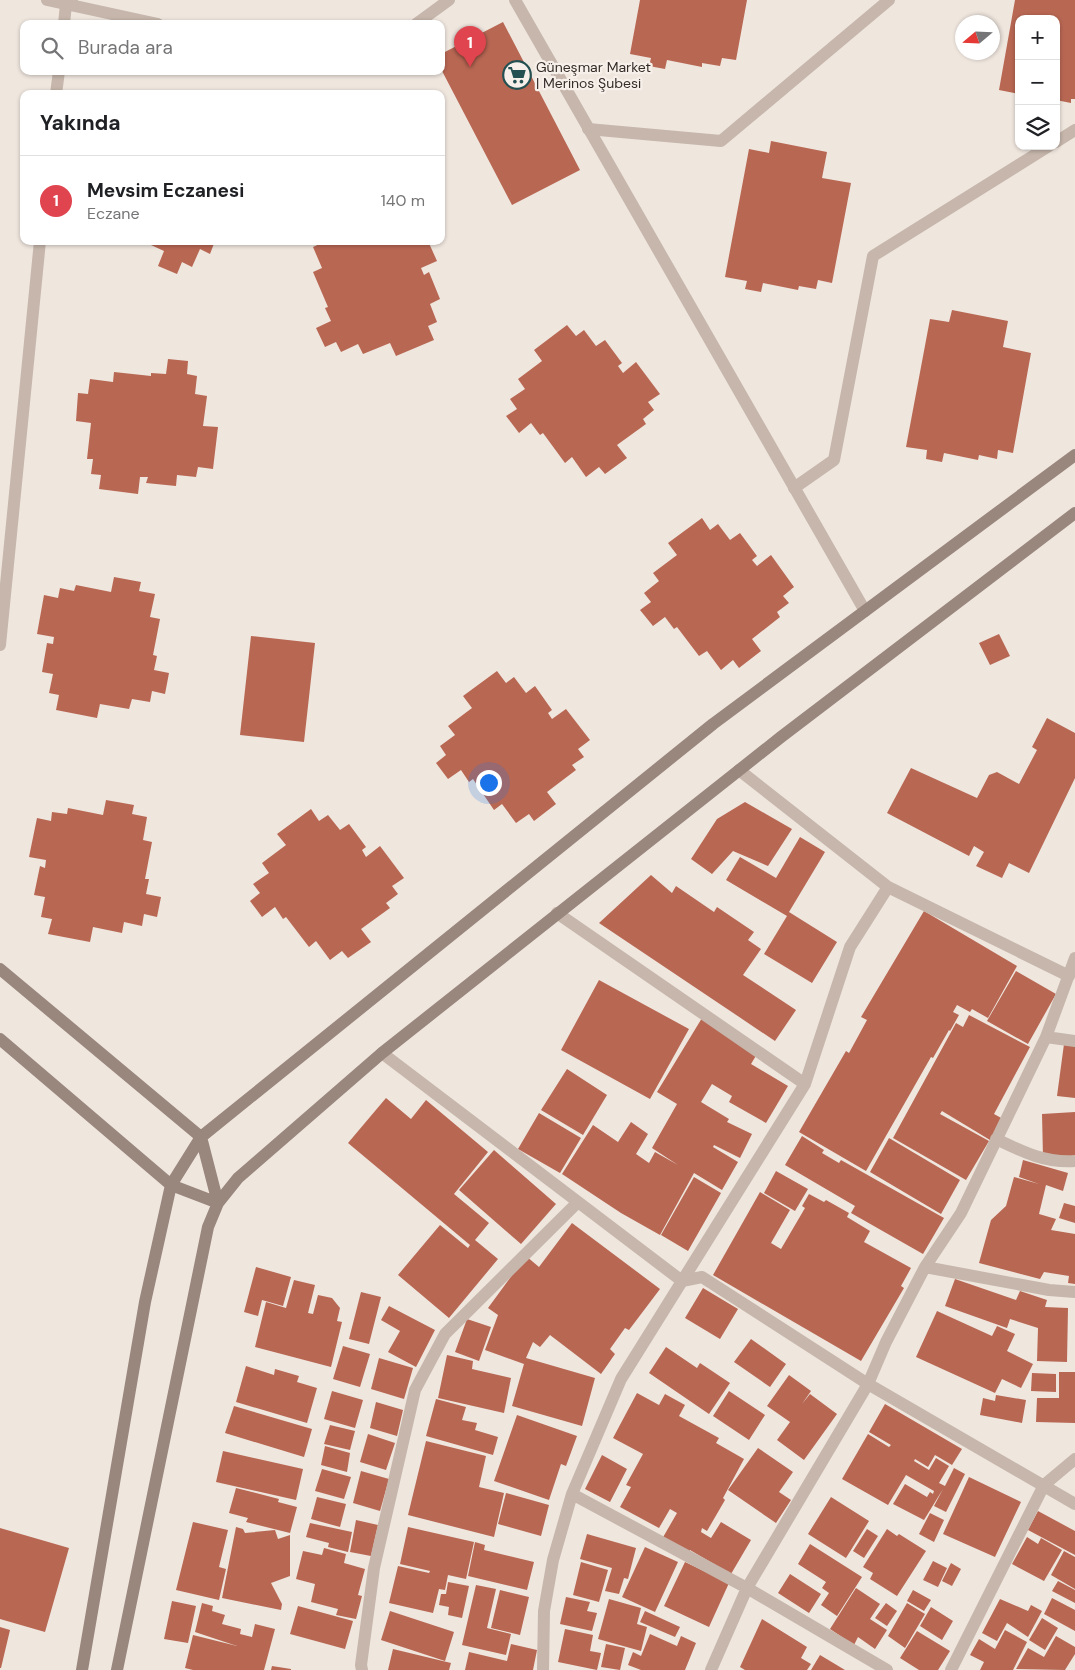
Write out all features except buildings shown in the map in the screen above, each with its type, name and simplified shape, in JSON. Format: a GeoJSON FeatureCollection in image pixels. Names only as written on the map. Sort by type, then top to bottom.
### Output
{"type":"FeatureCollection","features":[{"type":"Feature","properties":{"kind":"street"},"geometry":{"type":"LineString","coordinates":[[47,0],[69,2],[142,20]]}},
{"type":"Feature","properties":{"kind":"street"},"geometry":{"type":"LineString","coordinates":[[422,20],[449,0]]}},
{"type":"Feature","properties":{"kind":"street"},"geometry":{"type":"LineString","coordinates":[[515,0],[865,611]]}},
{"type":"Feature","properties":{"kind":"street"},"geometry":{"type":"LineString","coordinates":[[588,129],[721,141],[889,0]]}},
{"type":"Feature","properties":{"kind":"street"},"geometry":{"type":"LineString","coordinates":[[65,20],[69,2]]}},
{"type":"Feature","properties":{"kind":"street"},"geometry":{"type":"LineString","coordinates":[[57,90],[58,75]]}},
{"type":"Feature","properties":{"kind":"street"},"geometry":{"type":"LineString","coordinates":[[1060,139],[1075,130]]}},
{"type":"Feature","properties":{"kind":"street"},"geometry":{"type":"LineString","coordinates":[[794,488],[834,460],[873,256],[1043,150]]}},
{"type":"Feature","properties":{"kind":"street"},"geometry":{"type":"LineString","coordinates":[[0,645],[40,245]]}},
{"type":"Feature","properties":{"kind":"street"},"geometry":{"type":"LineString","coordinates":[[82,1670],[145,1302],[171,1185],[201,1137],[713,724],[1075,455]]}},
{"type":"Feature","properties":{"kind":"street"},"geometry":{"type":"LineString","coordinates":[[117,1670],[208,1227],[218,1203],[238,1178],[382,1053],[557,913],[739,770],[1075,513]]}},
{"type":"Feature","properties":{"kind":"street"},"geometry":{"type":"LineString","coordinates":[[739,770],[888,887],[1069,976]]}},
{"type":"Feature","properties":{"kind":"street"},"geometry":{"type":"LineString","coordinates":[[543,1670],[546,1602],[553,1560],[572,1494],[621,1379],[805,1084],[850,947],[888,887]]}},
{"type":"Feature","properties":{"kind":"street"},"geometry":{"type":"LineString","coordinates":[[557,913],[805,1084]]}},
{"type":"Feature","properties":{"kind":"street"},"geometry":{"type":"LineString","coordinates":[[711,1670],[747,1588],[868,1384],[886,1342],[926,1267],[961,1213],[1046,1037],[1075,958]]}},
{"type":"Feature","properties":{"kind":"street"},"geometry":{"type":"LineString","coordinates":[[0,969],[201,1137],[218,1203]]}},
{"type":"Feature","properties":{"kind":"street"},"geometry":{"type":"LineString","coordinates":[[1046,1037],[1075,1041]]}},
{"type":"Feature","properties":{"kind":"street"},"geometry":{"type":"LineString","coordinates":[[0,1039],[171,1185],[218,1203]]}},
{"type":"Feature","properties":{"kind":"street"},"geometry":{"type":"LineString","coordinates":[[382,1053],[682,1281]]}},
{"type":"Feature","properties":{"kind":"street"},"geometry":{"type":"LineString","coordinates":[[996,1139],[1034,1158],[1075,1162]]}},
{"type":"Feature","properties":{"kind":"street"},"geometry":{"type":"LineString","coordinates":[[362,1670],[361,1665],[374,1568],[415,1390],[445,1334],[577,1203]]}},
{"type":"Feature","properties":{"kind":"street"},"geometry":{"type":"LineString","coordinates":[[926,1267],[1049,1290],[1075,1292]]}},
{"type":"Feature","properties":{"kind":"street"},"geometry":{"type":"LineString","coordinates":[[682,1281],[702,1276],[868,1384],[1044,1484],[1075,1504]]}},
{"type":"Feature","properties":{"kind":"street"},"geometry":{"type":"LineString","coordinates":[[951,1670],[1044,1484],[1075,1459]]}},
{"type":"Feature","properties":{"kind":"street"},"geometry":{"type":"LineString","coordinates":[[572,1494],[747,1588],[887,1670]]}},
{"type":"Feature","properties":{"kind":"place","name":"Mevsim Eczanesi"},"geometry":{"type":"Point","coordinates":[470,67]}},
{"type":"Feature","properties":{"kind":"place","name":"Güneşmar Market | Merinos Şubesi"},"geometry":{"type":"Point","coordinates":[517,75]}}]}
